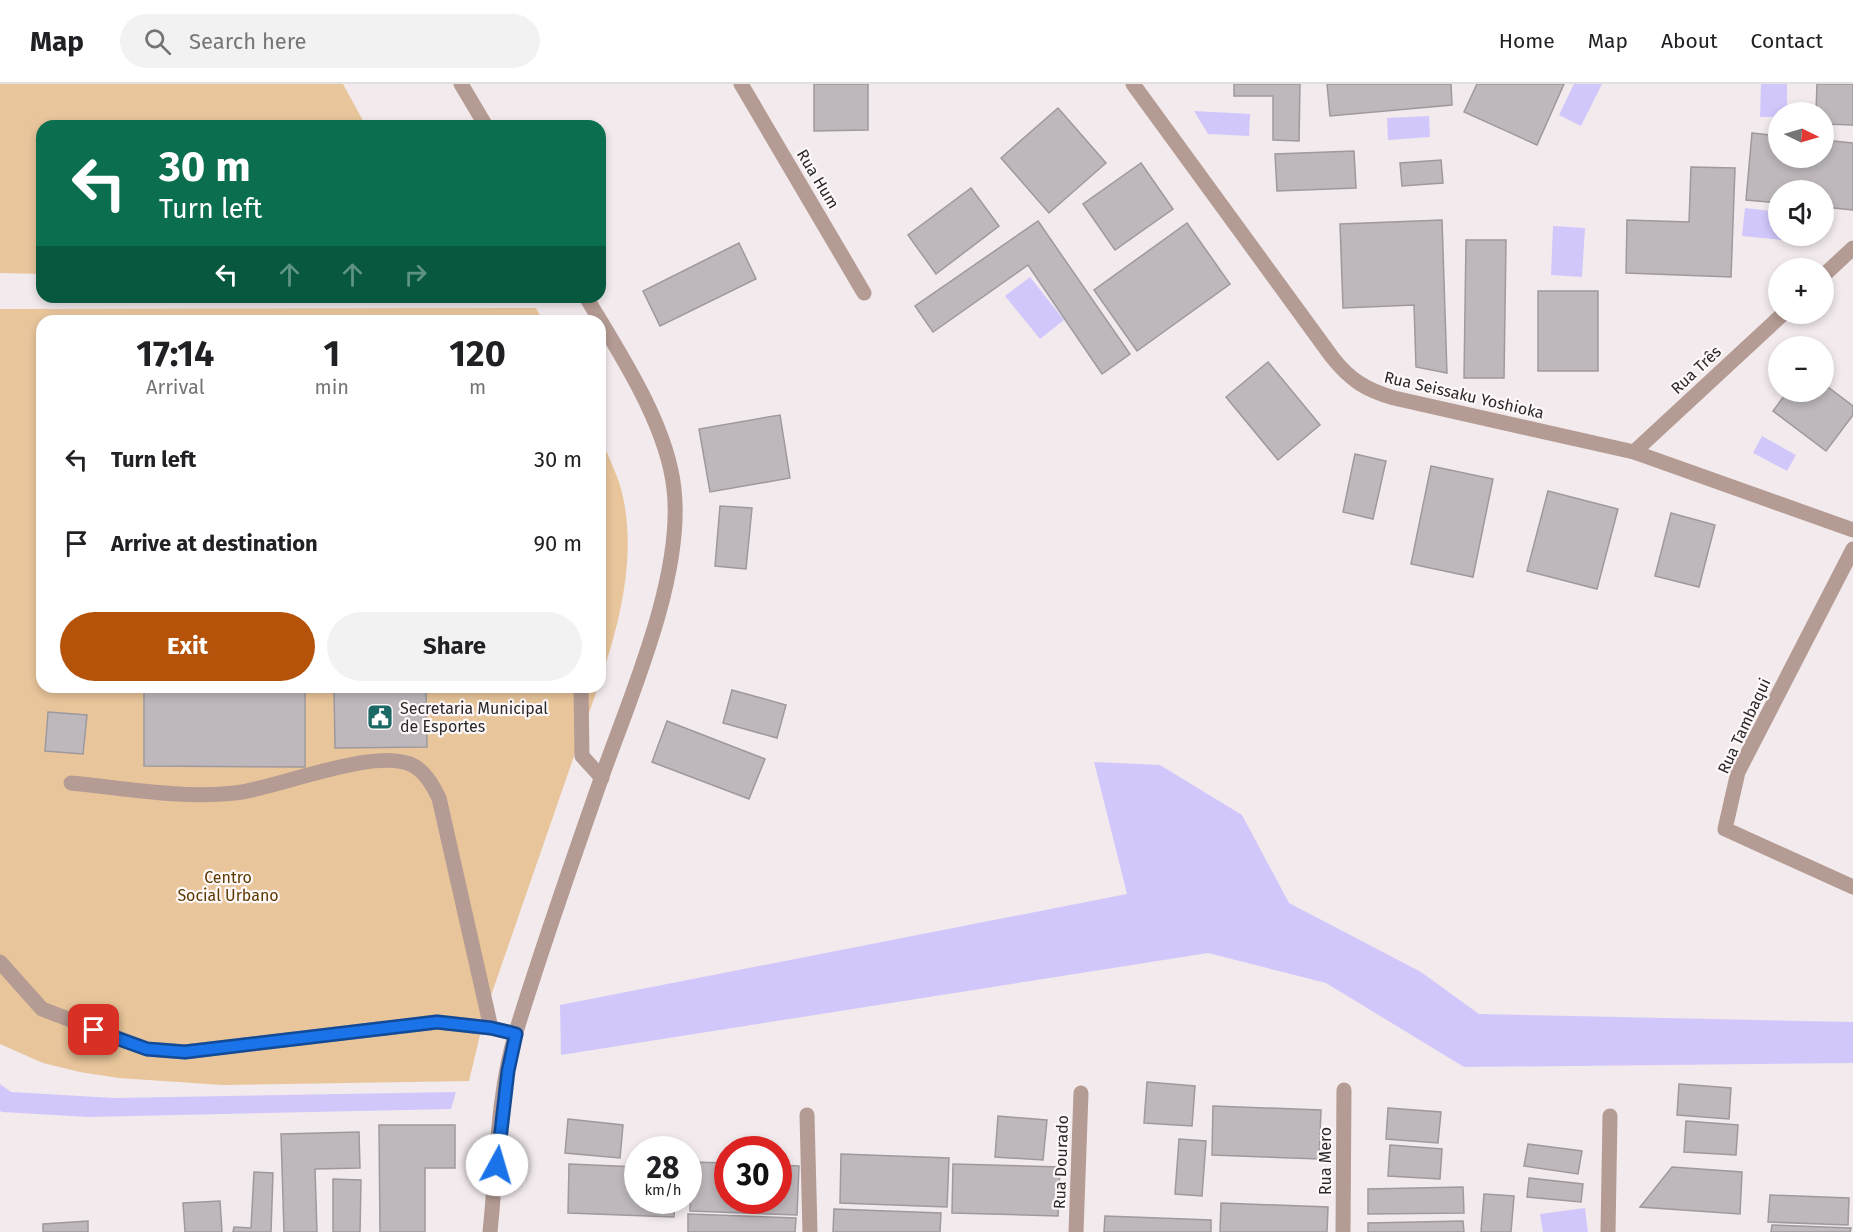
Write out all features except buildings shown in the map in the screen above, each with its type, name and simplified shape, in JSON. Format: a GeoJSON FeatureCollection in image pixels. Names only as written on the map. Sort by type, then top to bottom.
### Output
{"type":"FeatureCollection","features":[{"type":"Feature","properties":{"kind":"street"},"geometry":{"type":"LineString","coordinates":[[461,84],[482,120]]}},
{"type":"Feature","properties":{"kind":"street","name":"Rua Hum"},"geometry":{"type":"LineString","coordinates":[[741,84],[864,293]]}},
{"type":"Feature","properties":{"kind":"street","name":"Rua Seissaku Yoshioka"},"geometry":{"type":"LineString","coordinates":[[1133,84],[1332,357],[1355,383],[1372,392],[1394,398],[1634,452],[1853,530]]}},
{"type":"Feature","properties":{"kind":"street"},"geometry":{"type":"LineString","coordinates":[[1834,266],[1853,248]]}},
{"type":"Feature","properties":{"kind":"street","name":"Rua Três"},"geometry":{"type":"LineString","coordinates":[[1634,452],[1771,324]]}},
{"type":"Feature","properties":{"kind":"street"},"geometry":{"type":"LineString","coordinates":[[490,1232],[501,1120],[516,1034],[602,778],[633,694],[671,556],[674,490],[668,460],[647,406],[606,335]]}},
{"type":"Feature","properties":{"kind":"street","name":"Rua Tambaqui"},"geometry":{"type":"LineString","coordinates":[[1853,549],[1738,772],[1725,829],[1853,887]]}},
{"type":"Feature","properties":{"kind":"street"},"geometry":{"type":"LineString","coordinates":[[581,693],[582,756],[602,778]]}},
{"type":"Feature","properties":{"kind":"street"},"geometry":{"type":"LineString","coordinates":[[71,783],[163,792],[237,793],[333,768],[388,762],[413,765],[428,778],[439,798],[491,1028]]}},
{"type":"Feature","properties":{"kind":"street"},"geometry":{"type":"LineString","coordinates":[[0,962],[42,1009],[72,1023],[147,1049],[185,1052],[437,1022],[491,1028],[516,1034]]}},
{"type":"Feature","properties":{"kind":"street","name":"Rua Mero"},"geometry":{"type":"LineString","coordinates":[[1343,1232],[1344,1090]]}},
{"type":"Feature","properties":{"kind":"street","name":"Rua Dourado"},"geometry":{"type":"LineString","coordinates":[[1076,1232],[1081,1093]]}},
{"type":"Feature","properties":{"kind":"street"},"geometry":{"type":"LineString","coordinates":[[807,1115],[810,1232]]}},
{"type":"Feature","properties":{"kind":"street"},"geometry":{"type":"LineString","coordinates":[[1608,1232],[1610,1116]]}},
{"type":"Feature","properties":{"kind":"green space"},"geometry":{"type":"Polygon","coordinates":[[[0,84],[343,84],[363,120],[36,120],[36,274],[0,273],[0,84]]]}},
{"type":"Feature","properties":{"kind":"green space","name":"Centro Social Urbano"},"geometry":{"type":"Polygon","coordinates":[[[536,308],[540,315],[36,315],[36,693],[596,693],[486,1010],[469,1081],[222,1085],[119,1078],[43,1063],[0,1044],[0,309],[536,308]]]}},
{"type":"Feature","properties":{"kind":"green space"},"geometry":{"type":"Polygon","coordinates":[[[606,451],[623,497],[628,543],[624,590],[606,662],[606,451]]]}},
{"type":"Feature","properties":{"kind":"shaded area"},"geometry":{"type":"Polygon","coordinates":[[[1574,84],[1602,84],[1581,126],[1559,115],[1574,84]]]}},
{"type":"Feature","properties":{"kind":"shaded area"},"geometry":{"type":"Polygon","coordinates":[[[1761,84],[1787,84],[1787,102],[1768,102],[1768,117],[1760,117],[1761,84]]]}},
{"type":"Feature","properties":{"kind":"shaded area"},"geometry":{"type":"Polygon","coordinates":[[[1194,111],[1250,114],[1249,136],[1208,134],[1194,111]]]}},
{"type":"Feature","properties":{"kind":"shaded area"},"geometry":{"type":"Polygon","coordinates":[[[1429,116],[1430,137],[1388,140],[1387,118],[1429,116]]]}},
{"type":"Feature","properties":{"kind":"shaded area"},"geometry":{"type":"Polygon","coordinates":[[[1745,208],[1768,211],[1768,239],[1742,236],[1745,208]]]}},
{"type":"Feature","properties":{"kind":"shaded area"},"geometry":{"type":"Polygon","coordinates":[[[1553,226],[1585,228],[1582,277],[1551,275],[1553,226]]]}},
{"type":"Feature","properties":{"kind":"shaded area"},"geometry":{"type":"Polygon","coordinates":[[[1030,277],[1064,320],[1040,339],[1005,296],[1030,277]]]}},
{"type":"Feature","properties":{"kind":"shaded area"},"geometry":{"type":"Polygon","coordinates":[[[1762,436],[1796,455],[1787,471],[1753,453],[1762,436]]]}},
{"type":"Feature","properties":{"kind":"shaded area"},"geometry":{"type":"Polygon","coordinates":[[[1094,762],[1160,765],[1242,815],[1289,903],[1421,972],[1479,1014],[1853,1022],[1853,1063],[1464,1067],[1326,983],[1208,953],[561,1055],[560,1005],[1127,894],[1094,762]]]}},
{"type":"Feature","properties":{"kind":"shaded area"},"geometry":{"type":"Polygon","coordinates":[[[0,1084],[11,1092],[114,1098],[456,1092],[451,1109],[88,1117],[2,1112],[0,1111],[0,1084]]]}},
{"type":"Feature","properties":{"kind":"shaded area"},"geometry":{"type":"Polygon","coordinates":[[[1585,1208],[1588,1232],[1543,1232],[1540,1214],[1585,1208]]]}},
{"type":"Feature","properties":{"kind":"place","name":"Secretaria Municipal de Esportes"},"geometry":{"type":"Point","coordinates":[380,717]}},
{"type":"Feature","properties":{"kind":"route"},"geometry":{"type":"LineString","coordinates":[[94,1030],[147,1049],[185,1052],[437,1022],[491,1028],[516,1034],[508,1071],[497,1165]]}}]}
